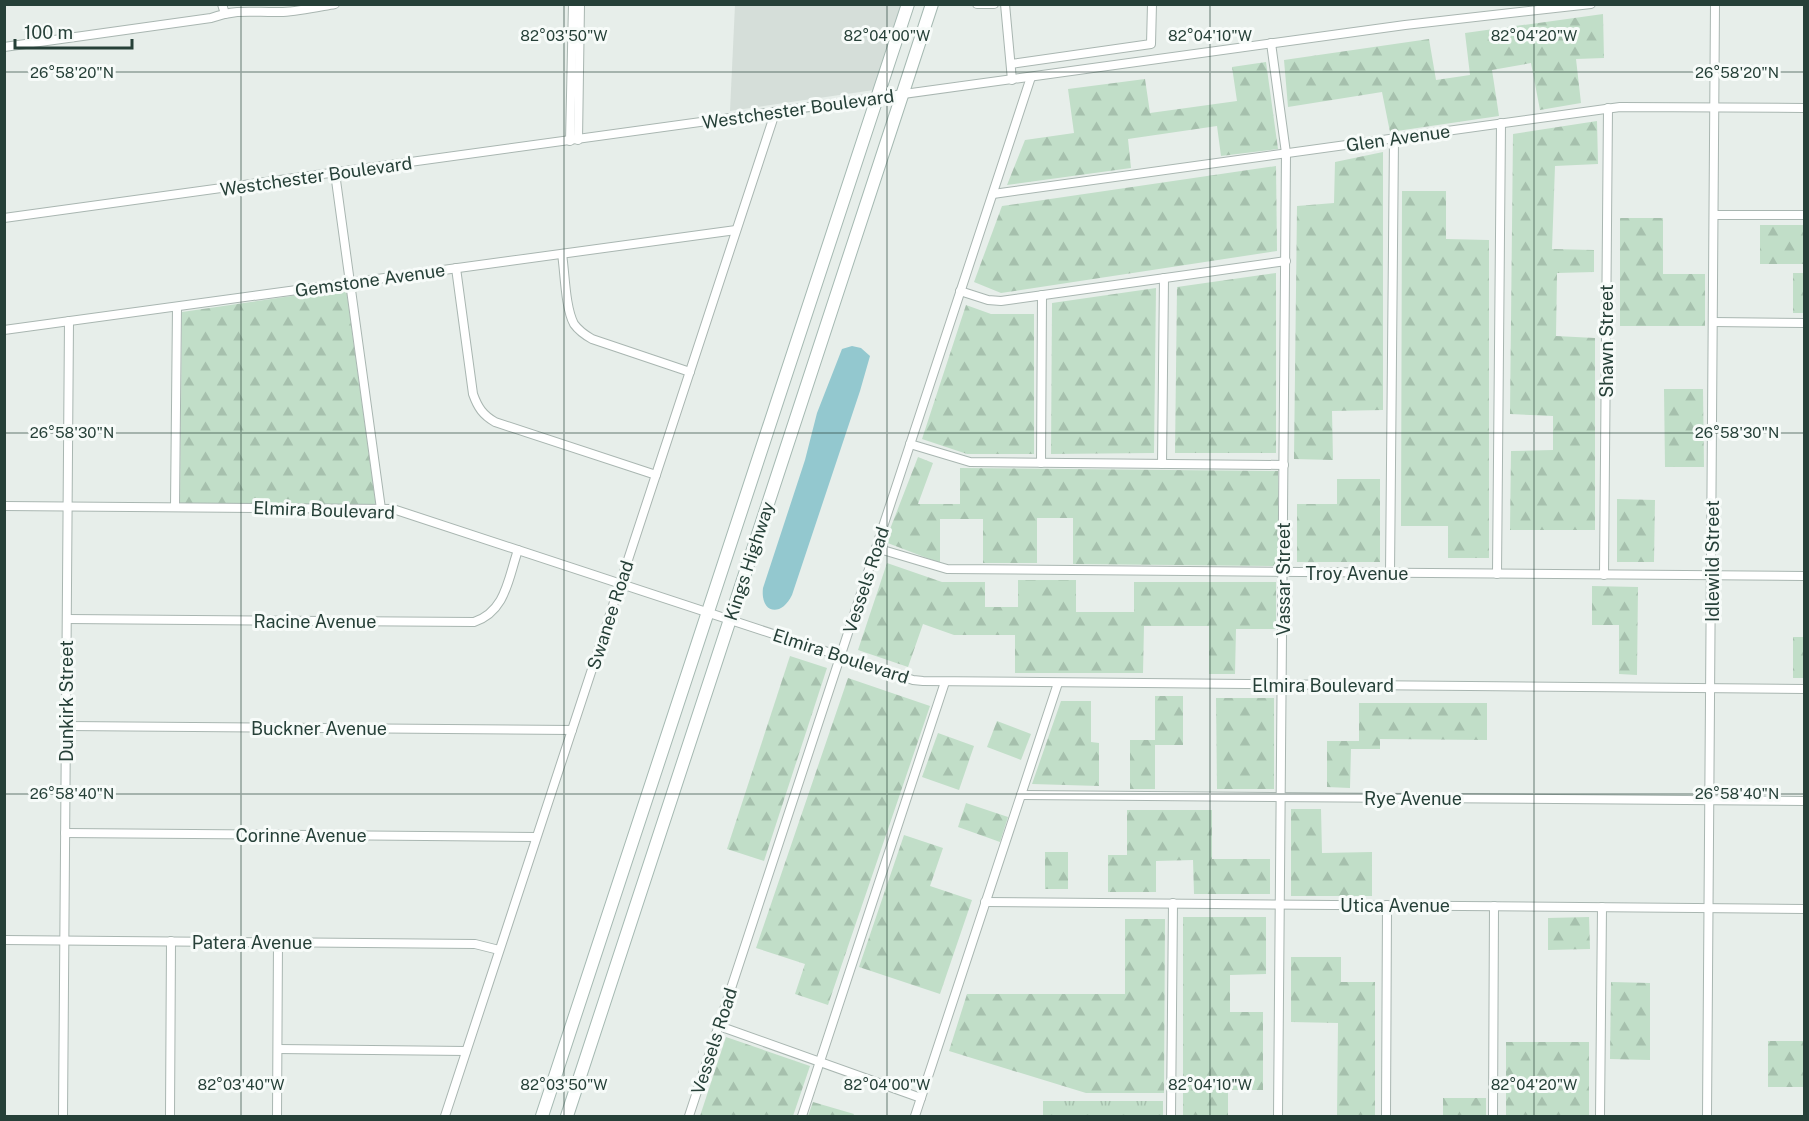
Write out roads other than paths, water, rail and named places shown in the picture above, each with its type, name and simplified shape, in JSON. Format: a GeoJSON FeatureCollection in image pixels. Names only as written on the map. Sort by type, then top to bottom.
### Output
{"type":"FeatureCollection","features":[{"type":"Feature","properties":{"kind":"main road","name":"Kings Highway"},"geometry":{"type":"LineString","coordinates":[[542,1116],[908,4]]}},
{"type":"Feature","properties":{"kind":"main road","name":"Kings Highway"},"geometry":{"type":"LineString","coordinates":[[567,1116],[932,4]]}},
{"type":"Feature","properties":{"kind":"street"},"geometry":{"type":"LineString","coordinates":[[4,47],[211,18],[223,9],[284,12],[335,4]]}},
{"type":"Feature","properties":{"kind":"street"},"geometry":{"type":"LineString","coordinates":[[573,4],[574,140]]}},
{"type":"Feature","properties":{"kind":"street"},"geometry":{"type":"LineString","coordinates":[[574,140],[580,4]]}},
{"type":"Feature","properties":{"kind":"street"},"geometry":{"type":"LineString","coordinates":[[977,4],[994,4]]}},
{"type":"Feature","properties":{"kind":"street"},"geometry":{"type":"LineString","coordinates":[[1005,4],[1012,80]]}},
{"type":"Feature","properties":{"kind":"street"},"geometry":{"type":"LineString","coordinates":[[1011,64],[1151,44],[1152,4]]}},
{"type":"Feature","properties":{"kind":"street","name":"Westchester Boulevard"},"geometry":{"type":"LineString","coordinates":[[4,218],[1271,43],[1592,4]]}},
{"type":"Feature","properties":{"kind":"street","name":"Idlewild Street"},"geometry":{"type":"LineString","coordinates":[[1707,1116],[1715,4]]}},
{"type":"Feature","properties":{"kind":"street","name":"Vassar Street"},"geometry":{"type":"LineString","coordinates":[[1271,43],[1286,153],[1278,1116]]}},
{"type":"Feature","properties":{"kind":"street","name":"Vessels Road"},"geometry":{"type":"LineString","coordinates":[[689,1116],[1031,77]]}},
{"type":"Feature","properties":{"kind":"street","name":"Glen Avenue"},"geometry":{"type":"LineString","coordinates":[[993,194],[1608,108],[1804,108]]}},
{"type":"Feature","properties":{"kind":"street","name":"Shawn Street"},"geometry":{"type":"LineString","coordinates":[[1604,574],[1608,108]]}},
{"type":"Feature","properties":{"kind":"street","name":"Swanee Road"},"geometry":{"type":"LineString","coordinates":[[444,1116],[775,113]]}},
{"type":"Feature","properties":{"kind":"street"},"geometry":{"type":"LineString","coordinates":[[1497,574],[1501,123]]}},
{"type":"Feature","properties":{"kind":"street"},"geometry":{"type":"LineString","coordinates":[[1390,573],[1394,138]]}},
{"type":"Feature","properties":{"kind":"street"},"geometry":{"type":"LineString","coordinates":[[334,173],[381,509]]}},
{"type":"Feature","properties":{"kind":"street"},"geometry":{"type":"LineString","coordinates":[[1714,215],[1804,215]]}},
{"type":"Feature","properties":{"kind":"street","name":"Gemstone Avenue"},"geometry":{"type":"LineString","coordinates":[[4,330],[736,230]]}},
{"type":"Feature","properties":{"kind":"street"},"geometry":{"type":"LineString","coordinates":[[562,254],[570,311],[581,333],[592,339],[690,372]]}},
{"type":"Feature","properties":{"kind":"street"},"geometry":{"type":"LineString","coordinates":[[960,291],[988,300],[1001,301],[1286,261]]}},
{"type":"Feature","properties":{"kind":"street"},"geometry":{"type":"LineString","coordinates":[[456,268],[473,394],[484,416],[495,422],[656,475]]}},
{"type":"Feature","properties":{"kind":"street"},"geometry":{"type":"LineString","coordinates":[[1162,464],[1164,278]]}},
{"type":"Feature","properties":{"kind":"street"},"geometry":{"type":"LineString","coordinates":[[1041,463],[1042,295]]}},
{"type":"Feature","properties":{"kind":"street"},"geometry":{"type":"LineString","coordinates":[[175,507],[177,307]]}},
{"type":"Feature","properties":{"kind":"street","name":"Dunkirk Street"},"geometry":{"type":"LineString","coordinates":[[63,1116],[69,321]]}},
{"type":"Feature","properties":{"kind":"street"},"geometry":{"type":"LineString","coordinates":[[1713,322],[1804,323]]}},
{"type":"Feature","properties":{"kind":"street"},"geometry":{"type":"LineString","coordinates":[[910,444],[961,461],[1284,465]]}},
{"type":"Feature","properties":{"kind":"street","name":"Elmira Boulevard"},"geometry":{"type":"LineString","coordinates":[[4,506],[393,509],[913,680],[1804,689]]}},
{"type":"Feature","properties":{"kind":"street","name":"Troy Avenue"},"geometry":{"type":"LineString","coordinates":[[876,548],[947,569],[1804,576]]}},
{"type":"Feature","properties":{"kind":"street","name":"Racine Avenue"},"geometry":{"type":"LineString","coordinates":[[67,619],[474,622],[486,618],[496,610],[502,599],[518,550]]}},
{"type":"Feature","properties":{"kind":"street"},"geometry":{"type":"LineString","coordinates":[[802,1116],[945,682]]}},
{"type":"Feature","properties":{"kind":"street"},"geometry":{"type":"LineString","coordinates":[[915,1116],[1058,682]]}},
{"type":"Feature","properties":{"kind":"street","name":"Buckner Avenue"},"geometry":{"type":"LineString","coordinates":[[66,726],[572,730]]}},
{"type":"Feature","properties":{"kind":"street","name":"Rye Avenue"},"geometry":{"type":"LineString","coordinates":[[1020,795],[1804,801]]}},
{"type":"Feature","properties":{"kind":"street","name":"Corinne Avenue"},"geometry":{"type":"LineString","coordinates":[[65,833],[536,837]]}},
{"type":"Feature","properties":{"kind":"street","name":"Utica Avenue"},"geometry":{"type":"LineString","coordinates":[[985,902],[1804,909]]}},
{"type":"Feature","properties":{"kind":"street"},"geometry":{"type":"LineString","coordinates":[[1171,1116],[1173,903]]}},
{"type":"Feature","properties":{"kind":"street"},"geometry":{"type":"LineString","coordinates":[[1386,1116],[1387,905]]}},
{"type":"Feature","properties":{"kind":"street"},"geometry":{"type":"LineString","coordinates":[[1493,1116],[1494,906]]}},
{"type":"Feature","properties":{"kind":"street"},"geometry":{"type":"LineString","coordinates":[[1600,1116],[1602,907]]}},
{"type":"Feature","properties":{"kind":"street","name":"Patera Avenue"},"geometry":{"type":"LineString","coordinates":[[4,940],[475,944],[499,950]]}},
{"type":"Feature","properties":{"kind":"street"},"geometry":{"type":"LineString","coordinates":[[170,1116],[171,941]]}},
{"type":"Feature","properties":{"kind":"street"},"geometry":{"type":"LineString","coordinates":[[277,1116],[278,942]]}},
{"type":"Feature","properties":{"kind":"street"},"geometry":{"type":"LineString","coordinates":[[719,1026],[921,1098]]}},
{"type":"Feature","properties":{"kind":"street"},"geometry":{"type":"LineString","coordinates":[[278,1050],[466,1051]]}},
{"type":"Feature","properties":{"kind":"water"},"geometry":{"type":"Polygon","coordinates":[[[852,346],[861,348],[870,356],[860,391],[792,595],[782,607],[772,610],[765,603],[763,588],[805,460],[817,413],[842,349],[852,346]]]}}]}
